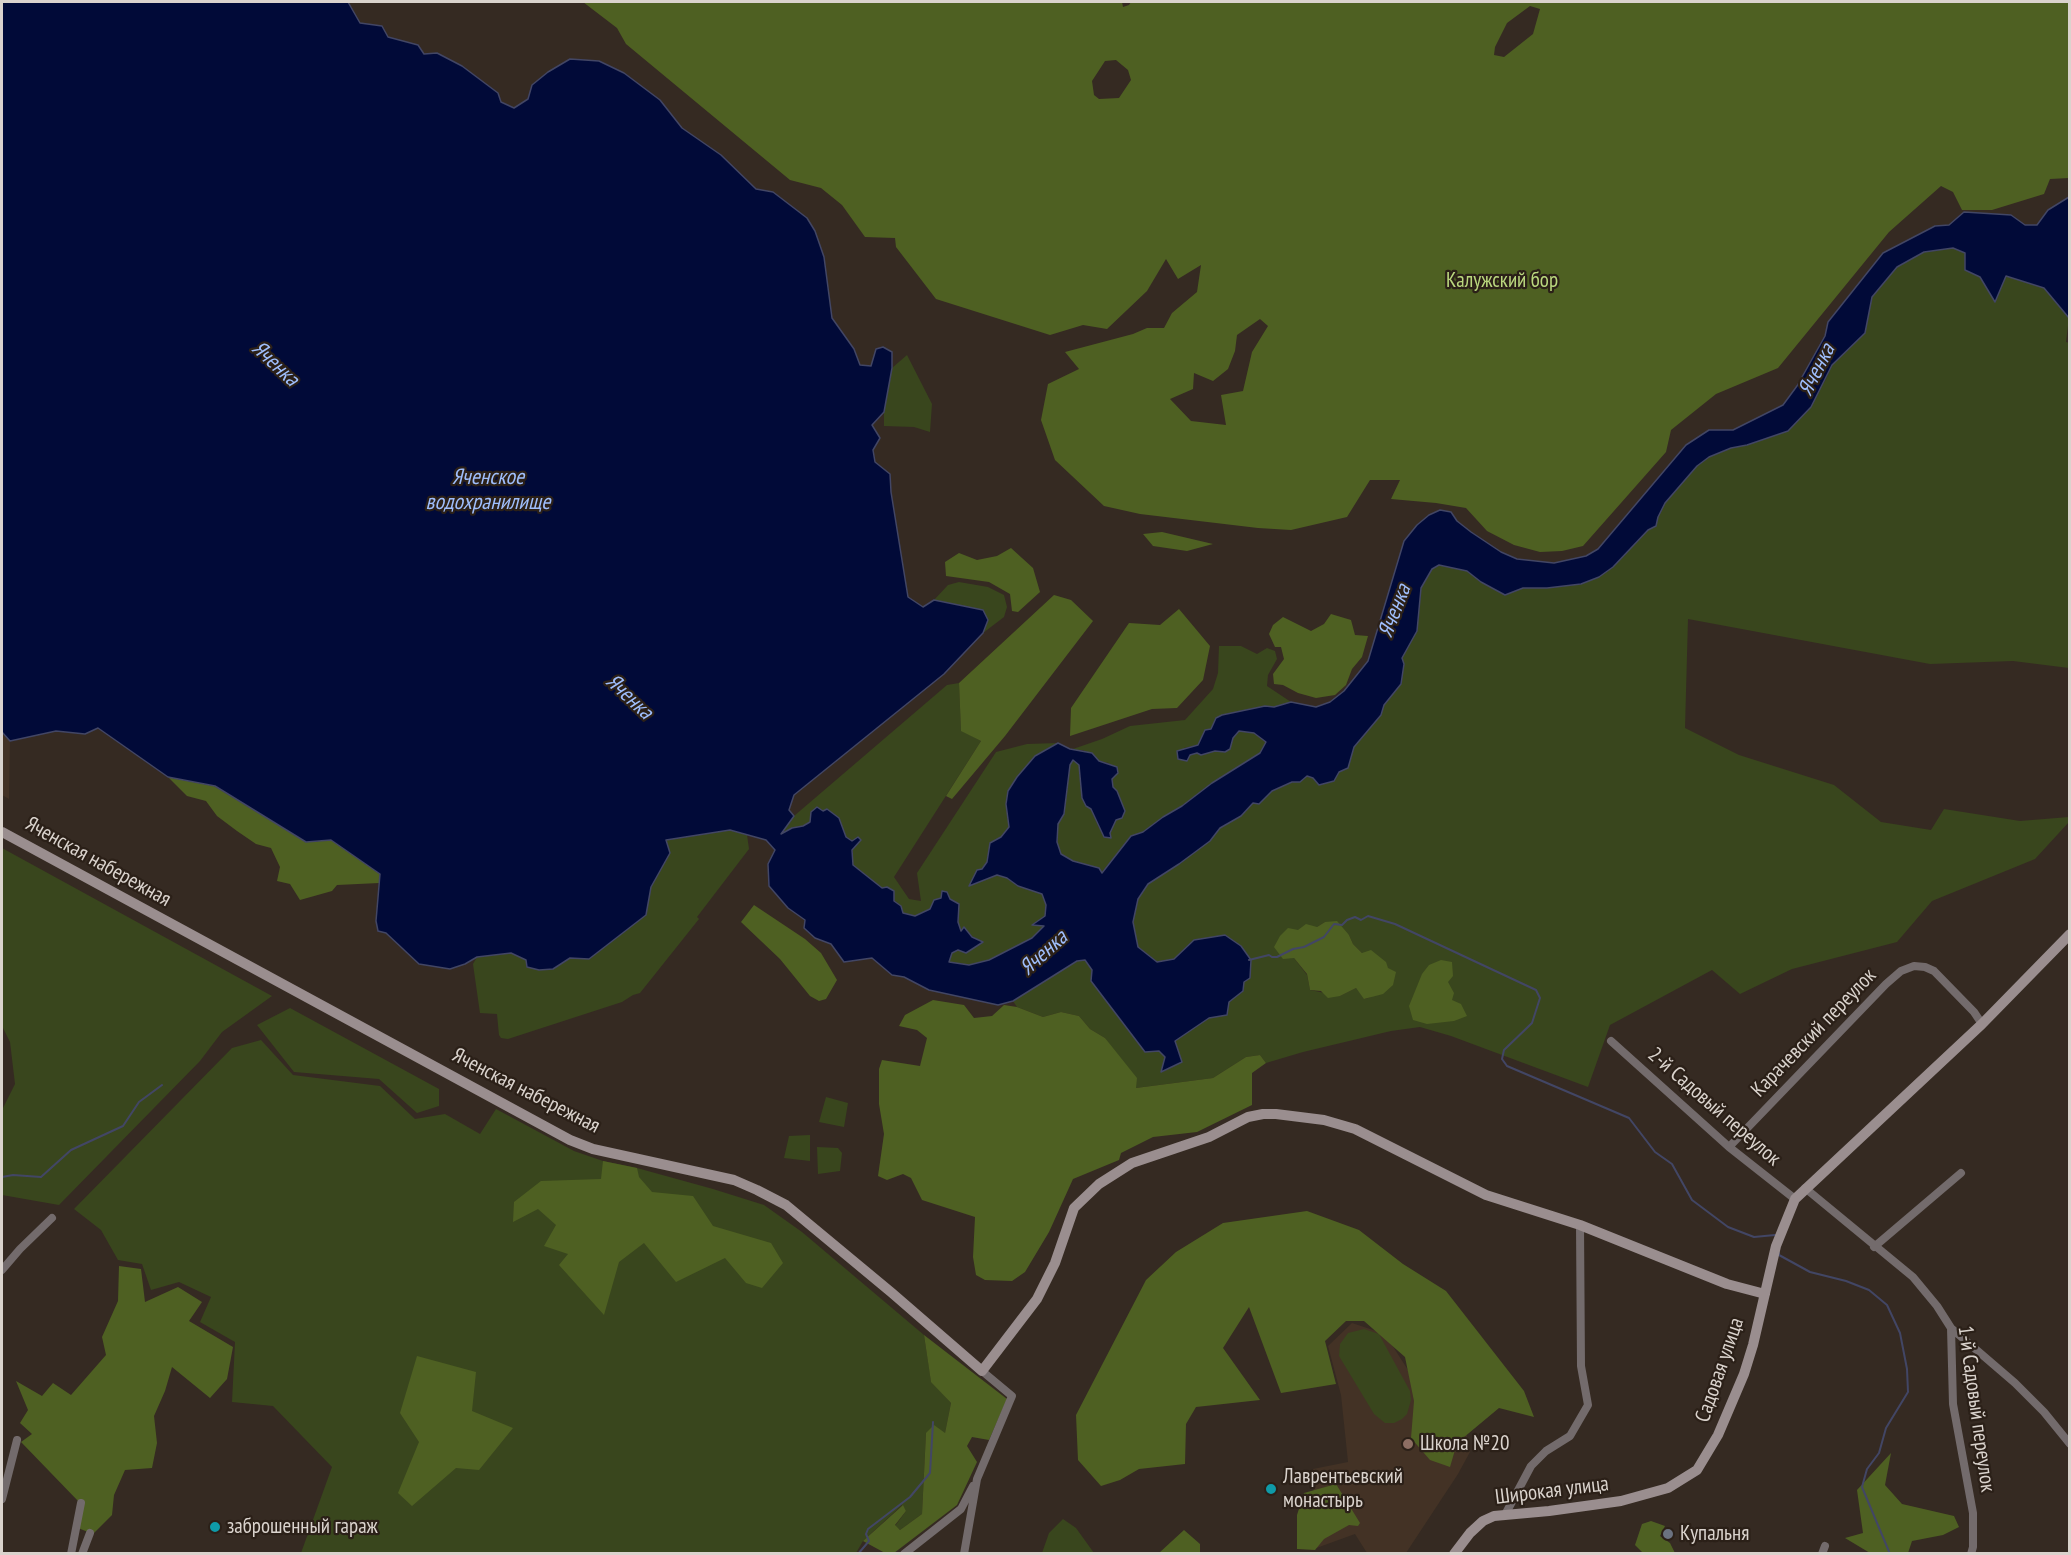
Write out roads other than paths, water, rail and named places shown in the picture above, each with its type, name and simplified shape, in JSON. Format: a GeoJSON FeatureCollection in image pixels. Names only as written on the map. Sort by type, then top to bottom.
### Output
{"type":"FeatureCollection","features":[{"type":"Feature","properties":{"kind":"street","name":"Яченская набережная"},"geometry":{"type":"LineString","coordinates":[[2,832],[570,1140],[593,1149],[734,1180],[786,1205],[1012,1396],[977,1479]]}},
{"type":"Feature","properties":{"kind":"street"},"geometry":{"type":"LineString","coordinates":[[1795,1199],[1804,1188],[1982,1024],[2070,934]]}},
{"type":"Feature","properties":{"kind":"street","name":"Карачевский переулок"},"geometry":{"type":"LineString","coordinates":[[1729,1147],[1901,971],[1914,966],[1934,971],[1974,1012],[1982,1024]]}},
{"type":"Feature","properties":{"kind":"street","name":"2-й Садовый переулок"},"geometry":{"type":"LineString","coordinates":[[1611,1041],[1729,1147],[1795,1199]]}},
{"type":"Feature","properties":{"kind":"street"},"geometry":{"type":"LineString","coordinates":[[982,1371],[1037,1299],[1055,1263],[1074,1208],[1099,1184],[1132,1163],[1209,1137],[1248,1118],[1276,1114],[1324,1120],[1355,1129],[1486,1196],[1580,1225],[1727,1284],[1765,1294]]}},
{"type":"Feature","properties":{"kind":"street"},"geometry":{"type":"LineString","coordinates":[[1874,1247],[1961,1173]]}},
{"type":"Feature","properties":{"kind":"street","name":"1-й Садовый переулок"},"geometry":{"type":"LineString","coordinates":[[1804,1188],[1913,1278],[1937,1306],[1951,1328],[1953,1404],[1973,1513],[1971,1554]]}},
{"type":"Feature","properties":{"kind":"street","name":"Садовая улица"},"geometry":{"type":"LineString","coordinates":[[1668,1488],[1697,1470],[1718,1435],[1744,1374],[1776,1246],[1795,1199]]}},
{"type":"Feature","properties":{"kind":"street"},"geometry":{"type":"LineString","coordinates":[[2,1270],[52,1218]]}},
{"type":"Feature","properties":{"kind":"street"},"geometry":{"type":"LineString","coordinates":[[1506,1513],[1531,1466],[1546,1451],[1570,1436],[1588,1405],[1581,1363],[1580,1225]]}},
{"type":"Feature","properties":{"kind":"street"},"geometry":{"type":"LineString","coordinates":[[1951,1328],[2015,1383],[2044,1412],[2070,1444]]}},
{"type":"Feature","properties":{"kind":"street"},"geometry":{"type":"LineString","coordinates":[[2,1499],[17,1440]]}},
{"type":"Feature","properties":{"kind":"street"},"geometry":{"type":"LineString","coordinates":[[904,1554],[961,1509],[977,1479]]}},
{"type":"Feature","properties":{"kind":"street"},"geometry":{"type":"LineString","coordinates":[[963,1554],[977,1479]]}},
{"type":"Feature","properties":{"kind":"street","name":"Широкая улица"},"geometry":{"type":"LineString","coordinates":[[1454,1554],[1470,1533],[1483,1521],[1506,1513],[1549,1511],[1621,1501],[1668,1488]]}},
{"type":"Feature","properties":{"kind":"street"},"geometry":{"type":"LineString","coordinates":[[71,1554],[81,1503]]}},
{"type":"Feature","properties":{"kind":"street"},"geometry":{"type":"LineString","coordinates":[[82,1554],[90,1533]]}},
{"type":"Feature","properties":{"kind":"water","name":"Яченское водохранилище"},"geometry":{"type":"Polygon","coordinates":[[[2,2],[348,2],[360,23],[382,26],[388,37],[418,45],[424,54],[437,53],[462,66],[498,93],[501,102],[514,108],[528,99],[532,85],[570,59],[599,61],[624,73],[660,100],[682,128],[721,155],[756,189],[773,192],[807,218],[815,231],[824,257],[832,318],[854,349],[860,365],[871,366],[876,349],[883,347],[892,352],[892,368],[884,412],[872,425],[880,438],[873,450],[875,462],[890,474],[908,597],[923,607],[934,600],[983,610],[988,620],[983,633],[944,674],[794,795],[789,810],[794,816],[781,834],[810,822],[811,812],[817,807],[823,811],[827,809],[839,818],[846,837],[852,841],[858,837],[861,840],[852,850],[853,865],[882,888],[887,887],[894,891],[894,901],[901,906],[903,913],[915,916],[930,909],[934,900],[941,898],[942,891],[947,892],[950,899],[959,904],[958,922],[961,931],[964,927],[972,937],[983,942],[966,953],[958,950],[952,953],[949,962],[969,965],[989,960],[1032,938],[1044,926],[1032,925],[1045,916],[1046,905],[1042,894],[1018,886],[1007,878],[997,875],[969,886],[977,870],[982,869],[987,862],[990,843],[1001,837],[1009,827],[1006,804],[1008,791],[1035,756],[1058,743],[1070,749],[1092,753],[1099,761],[1117,767],[1118,773],[1112,779],[1113,787],[1125,811],[1122,818],[1116,820],[1110,833],[1111,838],[1104,837],[1091,809],[1086,806],[1082,798],[1079,765],[1073,760],[1070,765],[1064,814],[1058,824],[1057,842],[1061,854],[1073,861],[1099,868],[1102,873],[1131,836],[1143,832],[1212,783],[1260,753],[1266,742],[1254,733],[1239,731],[1233,738],[1230,749],[1225,752],[1215,751],[1201,755],[1197,753],[1190,755],[1187,761],[1178,759],[1177,751],[1198,745],[1205,730],[1211,729],[1216,718],[1291,702],[1316,707],[1330,702],[1344,691],[1368,661],[1404,541],[1429,515],[1440,510],[1451,512],[1457,521],[1471,532],[1501,552],[1517,559],[1554,563],[1586,556],[1598,549],[1686,445],[1709,430],[1733,430],[1783,405],[1797,386],[1825,336],[1828,322],[1883,253],[1935,226],[1949,225],[1964,212],[2011,215],[2025,225],[2037,225],[2048,210],[2069,197],[2069,318],[2044,288],[2006,276],[1995,302],[1980,277],[1965,270],[1965,253],[1953,248],[1924,252],[1897,267],[1872,297],[1865,333],[1832,365],[1811,407],[1788,431],[1731,448],[1709,457],[1697,466],[1665,503],[1656,526],[1648,530],[1613,567],[1599,577],[1581,584],[1523,588],[1505,595],[1481,582],[1467,571],[1439,565],[1432,569],[1421,588],[1417,631],[1402,658],[1404,664],[1401,684],[1384,705],[1381,715],[1354,747],[1348,768],[1339,772],[1334,781],[1319,785],[1313,778],[1307,776],[1300,782],[1292,782],[1272,791],[1259,804],[1253,803],[1241,816],[1220,828],[1210,841],[1148,884],[1138,899],[1133,922],[1138,947],[1157,962],[1174,959],[1194,940],[1225,935],[1241,946],[1251,960],[1250,978],[1244,982],[1243,991],[1229,1002],[1227,1015],[1209,1018],[1175,1041],[1182,1062],[1161,1072],[1165,1057],[1159,1051],[1145,1052],[1091,981],[1092,970],[1085,960],[1077,961],[1013,1001],[998,1005],[929,990],[904,977],[892,975],[872,958],[844,962],[831,944],[815,938],[804,928],[805,920],[788,908],[769,886],[768,864],[775,850],[766,840],[730,830],[666,840],[670,853],[651,887],[646,915],[589,959],[570,958],[553,969],[539,970],[527,967],[526,960],[511,953],[477,957],[450,969],[419,964],[386,933],[378,931],[376,921],[380,874],[331,840],[306,842],[215,786],[168,777],[98,728],[85,734],[56,731],[10,741],[2,732],[2,2]]]}},
{"type":"Feature","properties":{"kind":"waterway"},"geometry":{"type":"LineString","coordinates":[[1249,960],[1269,955],[1277,957],[1324,937],[1334,924],[1342,925],[1355,917],[1361,920],[1368,916],[1395,924],[1536,990],[1540,998],[1532,1023],[1504,1050],[1502,1059],[1507,1066],[1629,1118],[1655,1152],[1672,1164],[1692,1200],[1728,1227],[1754,1237],[1775,1235]]}},
{"type":"Feature","properties":{"kind":"waterway"},"geometry":{"type":"LineString","coordinates":[[2,1177],[13,1175],[41,1177],[71,1150],[123,1126],[139,1102],[162,1085]]}},
{"type":"Feature","properties":{"kind":"waterway"},"geometry":{"type":"LineString","coordinates":[[1779,1253],[1810,1272],[1846,1281],[1869,1290],[1887,1305],[1900,1333],[1907,1369],[1908,1392],[1886,1428],[1879,1453],[1867,1469],[1862,1487],[1890,1554]]}},
{"type":"Feature","properties":{"kind":"waterway"},"geometry":{"type":"LineString","coordinates":[[858,1554],[869,1541],[866,1534],[868,1529],[910,1497],[930,1473],[933,1422]]}},
{"type":"Feature","properties":{"kind":"place","name":"Школа №20"},"geometry":{"type":"Point","coordinates":[1408,1444]}},
{"type":"Feature","properties":{"kind":"place","name":"Лаврентьевский монастырь"},"geometry":{"type":"Point","coordinates":[1271,1489]}},
{"type":"Feature","properties":{"kind":"place","name":"заброшенный гараж"},"geometry":{"type":"Point","coordinates":[215,1527]}},
{"type":"Feature","properties":{"kind":"place","name":"Купальня"},"geometry":{"type":"Point","coordinates":[1668,1534]}},
{"type":"Feature","properties":{"kind":"park label","name":"Калужский бор"},"geometry":{"type":"Point","coordinates":[1502,281]}},
{"type":"Feature","properties":{"kind":"water label","name":"Яченка"},"geometry":{"type":"Point","coordinates":[275,364]}},
{"type":"Feature","properties":{"kind":"water label","name":"Яченка"},"geometry":{"type":"Point","coordinates":[1817,370]}},
{"type":"Feature","properties":{"kind":"water label","name":"Яченка"},"geometry":{"type":"Point","coordinates":[1395,611]}},
{"type":"Feature","properties":{"kind":"water label","name":"Яченка"},"geometry":{"type":"Point","coordinates":[629,697]}},
{"type":"Feature","properties":{"kind":"water label","name":"Яченка"},"geometry":{"type":"Point","coordinates":[1044,953]}}]}
